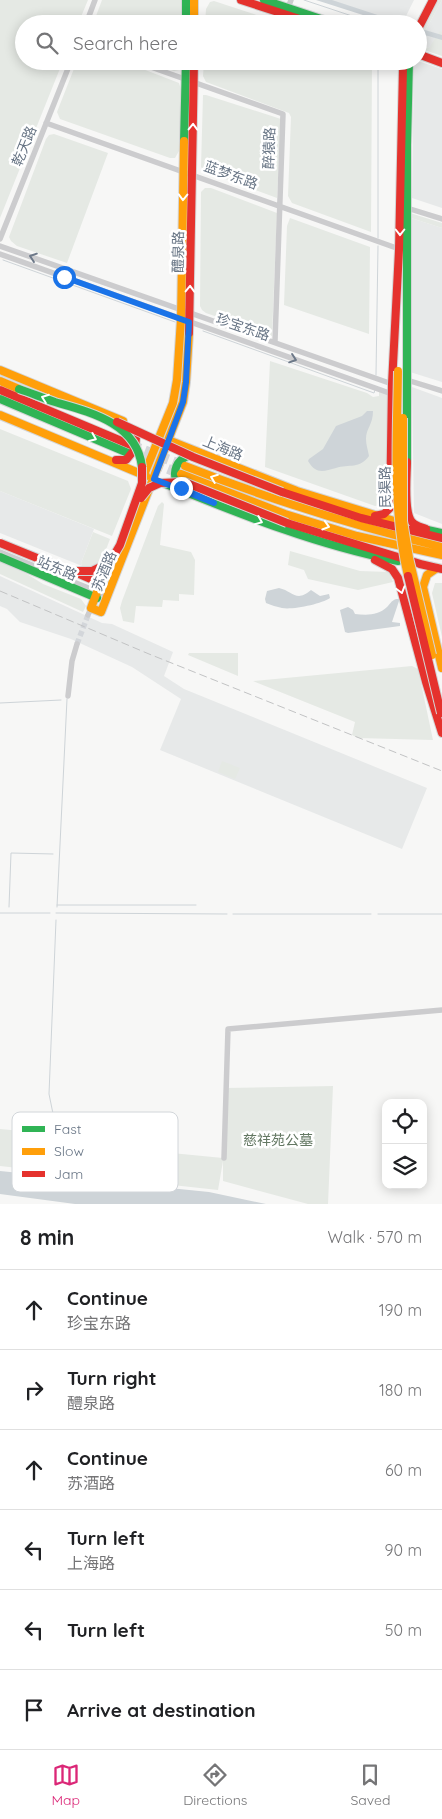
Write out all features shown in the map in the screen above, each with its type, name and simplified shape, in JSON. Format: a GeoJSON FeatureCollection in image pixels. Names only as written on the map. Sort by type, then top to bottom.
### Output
{"type":"FeatureCollection","features":[{"type":"Feature","properties":{"kind":"main road"},"geometry":{"type":"LineString","coordinates":[[186,0],[186,15]]}},
{"type":"Feature","properties":{"kind":"main road"},"geometry":{"type":"LineString","coordinates":[[194,0],[194,15]]}},
{"type":"Feature","properties":{"kind":"main road"},"geometry":{"type":"LineString","coordinates":[[241,0],[287,15]]}},
{"type":"Feature","properties":{"kind":"main road"},"geometry":{"type":"LineString","coordinates":[[264,0],[290,4],[315,15]]}},
{"type":"Feature","properties":{"kind":"main road"},"geometry":{"type":"LineString","coordinates":[[425,15],[433,0]]}},
{"type":"Feature","properties":{"kind":"main road"},"geometry":{"type":"LineString","coordinates":[[427,58],[442,63]]}},
{"type":"Feature","properties":{"kind":"main road","name":"醴泉路"},"geometry":{"type":"LineString","coordinates":[[188,70],[190,81]]}},
{"type":"Feature","properties":{"kind":"main road","name":"醴泉路"},"geometry":{"type":"LineString","coordinates":[[169,440],[183,402],[186,382],[185,320],[181,309],[188,173],[190,81],[192,70]]}},
{"type":"Feature","properties":{"kind":"main road","name":"民渠路"},"geometry":{"type":"LineString","coordinates":[[403,70],[408,513],[412,524],[426,530]]}},
{"type":"Feature","properties":{"kind":"main road","name":"民渠路"},"geometry":{"type":"LineString","coordinates":[[374,516],[384,514],[390,508],[392,384],[407,208],[409,70]]}},
{"type":"Feature","properties":{"kind":"main road","name":"醴泉路"},"geometry":{"type":"LineString","coordinates":[[159,436],[173,403],[185,320],[190,313],[188,173]]}},
{"type":"Feature","properties":{"kind":"main road","name":"民渠路"},"geometry":{"type":"LineString","coordinates":[[404,250],[397,507],[403,556],[441,715]]}},
{"type":"Feature","properties":{"kind":"main road","name":"上海路"},"geometry":{"type":"LineString","coordinates":[[0,370],[297,491],[374,516],[442,533]]}},
{"type":"Feature","properties":{"kind":"main road","name":"民渠路"},"geometry":{"type":"LineString","coordinates":[[401,371],[403,521],[442,696]]}},
{"type":"Feature","properties":{"kind":"main road"},"geometry":{"type":"LineString","coordinates":[[0,381],[128,425],[227,472],[282,492],[352,516],[407,531],[442,538]]}},
{"type":"Feature","properties":{"kind":"main road"},"geometry":{"type":"LineString","coordinates":[[0,390],[131,444]]}},
{"type":"Feature","properties":{"kind":"main road"},"geometry":{"type":"LineString","coordinates":[[0,398],[128,453]]}},
{"type":"Feature","properties":{"kind":"main road"},"geometry":{"type":"LineString","coordinates":[[67,442],[120,461],[126,460],[135,451],[137,440],[135,432],[84,405]]}},
{"type":"Feature","properties":{"kind":"main road"},"geometry":{"type":"LineString","coordinates":[[0,415],[283,530],[369,557],[440,568]]}},
{"type":"Feature","properties":{"kind":"main road"},"geometry":{"type":"LineString","coordinates":[[99,415],[124,431],[134,444],[140,458],[142,472],[141,490],[126,531]]}},
{"type":"Feature","properties":{"kind":"main road","name":"苏酒路"},"geometry":{"type":"LineString","coordinates":[[159,436],[89,612],[101,612],[169,440]]}},
{"type":"Feature","properties":{"kind":"main road"},"geometry":{"type":"LineString","coordinates":[[214,503],[178,486],[174,470],[181,458],[192,455],[226,463]]}},
{"type":"Feature","properties":{"kind":"main road"},"geometry":{"type":"LineString","coordinates":[[185,466],[307,511],[384,534],[442,547]]}},
{"type":"Feature","properties":{"kind":"main road"},"geometry":{"type":"LineString","coordinates":[[181,474],[285,514],[357,536],[442,555]]}},
{"type":"Feature","properties":{"kind":"main road"},"geometry":{"type":"LineString","coordinates":[[0,542],[69,571],[92,571],[113,558],[145,491],[155,484],[167,481],[184,482],[287,523],[424,565]]}},
{"type":"Feature","properties":{"kind":"main road","name":"站东路"},"geometry":{"type":"LineString","coordinates":[[0,542],[100,583]]}},
{"type":"Feature","properties":{"kind":"main road","name":"站东路"},"geometry":{"type":"LineString","coordinates":[[0,557],[106,599]]}},
{"type":"Feature","properties":{"kind":"main road"},"geometry":{"type":"LineString","coordinates":[[369,557],[392,570],[398,578],[442,733]]}},
{"type":"Feature","properties":{"kind":"main road"},"geometry":{"type":"LineString","coordinates":[[440,568],[428,573],[424,579],[423,587],[442,668]]}},
{"type":"Feature","properties":{"kind":"main road"},"geometry":{"type":"LineString","coordinates":[[87,578],[92,578],[105,572]]}},
{"type":"Feature","properties":{"kind":"street"},"geometry":{"type":"LineString","coordinates":[[89,15],[95,0]]}},
{"type":"Feature","properties":{"kind":"street","name":"乾天路"},"geometry":{"type":"LineString","coordinates":[[0,239],[67,70]]}},
{"type":"Feature","properties":{"kind":"street","name":"醉猿路"},"geometry":{"type":"LineString","coordinates":[[159,70],[283,114],[275,341]]}},
{"type":"Feature","properties":{"kind":"street","name":"蓝梦东路"},"geometry":{"type":"LineString","coordinates":[[46,123],[404,250]]}},
{"type":"Feature","properties":{"kind":"street"},"geometry":{"type":"LineString","coordinates":[[407,208],[442,219]]}},
{"type":"Feature","properties":{"kind":"street","name":"珍宝东路"},"geometry":{"type":"LineString","coordinates":[[0,246],[275,341],[392,384]]}},
{"type":"Feature","properties":{"kind":"street","name":"珍宝东路"},"geometry":{"type":"LineString","coordinates":[[0,254],[392,394]]}},
{"type":"Feature","properties":{"kind":"street"},"geometry":{"type":"LineString","coordinates":[[407,380],[442,392]]}},
{"type":"Feature","properties":{"kind":"street"},"geometry":{"type":"LineString","coordinates":[[0,552],[96,594]]}},
{"type":"Feature","properties":{"kind":"street"},"geometry":{"type":"LineString","coordinates":[[68,696],[72,661],[77,644]]}},
{"type":"Feature","properties":{"kind":"street"},"geometry":{"type":"LineString","coordinates":[[224,1158],[228,1028],[442,1010]]}},
{"type":"Feature","properties":{"kind":"shaded area"},"geometry":{"type":"Polygon","coordinates":[[[316,0],[332,0],[378,15],[363,15],[316,0]]]}},
{"type":"Feature","properties":{"kind":"shaded area"},"geometry":{"type":"Polygon","coordinates":[[[328,0],[414,0],[406,15],[374,15],[328,0]]]}},
{"type":"Feature","properties":{"kind":"shaded area"},"geometry":{"type":"Polygon","coordinates":[[[442,0],[442,53],[427,47],[427,28],[442,0]]]}},
{"type":"Feature","properties":{"kind":"shaded area"},"geometry":{"type":"Polygon","coordinates":[[[427,31],[442,35],[442,40],[427,36],[427,31]]]}},
{"type":"Feature","properties":{"kind":"shaded area"},"geometry":{"type":"Polygon","coordinates":[[[427,64],[442,69],[442,208],[412,198],[414,70],[427,70],[427,64]]]}},
{"type":"Feature","properties":{"kind":"shaded area"},"geometry":{"type":"Polygon","coordinates":[[[411,218],[442,228],[442,382],[410,372],[411,218]]]}},
{"type":"Feature","properties":{"kind":"shaded area"},"geometry":{"type":"Polygon","coordinates":[[[412,387],[442,398],[442,524],[414,513],[412,387]]]}},
{"type":"Feature","properties":{"kind":"shaded area"},"geometry":{"type":"Polygon","coordinates":[[[367,411],[373,411],[372,420],[366,435],[369,456],[366,460],[362,463],[324,471],[314,468],[308,461],[309,459],[323,449],[336,426],[362,416],[367,411]]]}},
{"type":"Feature","properties":{"kind":"shaded area"},"geometry":{"type":"Polygon","coordinates":[[[0,491],[94,529],[81,563],[82,566],[0,533],[0,491]]]}},
{"type":"Feature","properties":{"kind":"shaded area"},"geometry":{"type":"Polygon","coordinates":[[[0,576],[102,623],[112,624],[173,652],[164,676],[184,689],[427,788],[402,849],[160,750],[181,699],[132,667],[71,639],[20,622],[7,609],[0,606],[0,576]]]}},
{"type":"Feature","properties":{"kind":"shaded area"},"geometry":{"type":"Polygon","coordinates":[[[279,588],[298,596],[302,596],[311,590],[320,596],[329,594],[330,598],[314,604],[293,608],[282,608],[266,603],[267,591],[279,588]]]}},
{"type":"Feature","properties":{"kind":"shaded area"},"geometry":{"type":"Polygon","coordinates":[[[396,599],[399,599],[399,601],[392,622],[400,623],[400,626],[345,632],[340,610],[348,607],[355,614],[372,614],[380,612],[396,599]]]}},
{"type":"Feature","properties":{"kind":"shaded area"},"geometry":{"type":"Polygon","coordinates":[[[0,1171],[12,1172],[12,1192],[178,1192],[178,1189],[209,1192],[266,1204],[75,1204],[0,1194],[0,1171]]]}},
{"type":"Feature","properties":{"kind":"green space"},"geometry":{"type":"Polygon","coordinates":[[[0,0],[88,0],[82,15],[15,15],[15,70],[59,70],[0,218],[0,0]]]}},
{"type":"Feature","properties":{"kind":"green space"},"geometry":{"type":"Polygon","coordinates":[[[102,0],[182,0],[182,15],[96,15],[102,0]]]}},
{"type":"Feature","properties":{"kind":"green space"},"geometry":{"type":"Polygon","coordinates":[[[438,0],[442,0],[427,28],[427,21],[438,0]]]}},
{"type":"Feature","properties":{"kind":"green space"},"geometry":{"type":"Polygon","coordinates":[[[214,1],[257,15],[206,15],[206,9],[210,2],[214,1]]]}},
{"type":"Feature","properties":{"kind":"green space"},"geometry":{"type":"Polygon","coordinates":[[[440,31],[442,32],[442,56],[427,51],[427,47],[429,48],[440,31]]]}},
{"type":"Feature","properties":{"kind":"green space"},"geometry":{"type":"Polygon","coordinates":[[[73,70],[145,70],[179,83],[182,93],[179,151],[175,158],[170,158],[60,119],[57,112],[73,70]]]}},
{"type":"Feature","properties":{"kind":"green space"},"geometry":{"type":"Polygon","coordinates":[[[203,70],[372,70],[371,232],[292,203],[288,196],[291,117],[289,113],[206,82],[203,76],[203,70]]]}},
{"type":"Feature","properties":{"kind":"green space"},"geometry":{"type":"Polygon","coordinates":[[[203,95],[281,119],[277,198],[204,171],[201,167],[203,95]]]}},
{"type":"Feature","properties":{"kind":"green space"},"geometry":{"type":"Polygon","coordinates":[[[54,134],[108,153],[67,263],[17,246],[9,237],[46,139],[49,135],[54,134]]]}},
{"type":"Feature","properties":{"kind":"green space"},"geometry":{"type":"Polygon","coordinates":[[[205,188],[211,188],[277,213],[272,336],[206,313],[200,306],[201,192],[205,188]]]}},
{"type":"Feature","properties":{"kind":"green space"},"geometry":{"type":"Polygon","coordinates":[[[410,213],[442,223],[442,228],[411,218],[410,213]]]}},
{"type":"Feature","properties":{"kind":"green space"},"geometry":{"type":"Polygon","coordinates":[[[290,218],[370,247],[369,334],[284,305],[287,226],[290,218]]]}},
{"type":"Feature","properties":{"kind":"green space"},"geometry":{"type":"Polygon","coordinates":[[[270,361],[367,393],[373,397],[379,396],[379,391],[388,394],[386,502],[384,504],[375,506],[265,467],[270,361]]]}},
{"type":"Feature","properties":{"kind":"green space"},"geometry":{"type":"Polygon","coordinates":[[[0,429],[128,481],[131,489],[112,536],[0,491],[0,429]]]}},
{"type":"Feature","properties":{"kind":"green space"},"geometry":{"type":"Polygon","coordinates":[[[162,502],[164,504],[160,545],[191,552],[195,560],[194,595],[179,594],[179,601],[163,600],[162,607],[136,606],[134,623],[123,621],[120,608],[122,601],[158,506],[162,502]]]}},
{"type":"Feature","properties":{"kind":"green space"},"geometry":{"type":"Polygon","coordinates":[[[93,532],[110,539],[98,571],[82,566],[81,563],[93,532]]]}},
{"type":"Feature","properties":{"kind":"green space"},"geometry":{"type":"Polygon","coordinates":[[[290,551],[360,571],[389,572],[393,582],[358,590],[308,579],[304,570],[288,565],[290,551]]]}},
{"type":"Feature","properties":{"kind":"green space"},"geometry":{"type":"Polygon","coordinates":[[[0,562],[27,574],[43,584],[81,599],[86,606],[83,612],[0,574],[0,562]]]}},
{"type":"Feature","properties":{"kind":"green space"},"geometry":{"type":"Polygon","coordinates":[[[435,583],[442,583],[442,637],[432,593],[435,583]]]}},
{"type":"Feature","properties":{"kind":"green space"},"geometry":{"type":"Polygon","coordinates":[[[189,653],[238,653],[238,676],[188,655],[189,653]]]}},
{"type":"Feature","properties":{"kind":"green space"},"geometry":{"type":"Polygon","coordinates":[[[412,666],[418,669],[433,740],[358,738],[352,735],[355,722],[253,681],[412,666]]]}},
{"type":"Feature","properties":{"kind":"green space"},"geometry":{"type":"Polygon","coordinates":[[[222,761],[240,768],[235,779],[218,772],[222,761]]]}},
{"type":"Feature","properties":{"kind":"green space","name":"慈祥苑公墓"},"geometry":{"type":"Polygon","coordinates":[[[333,1086],[328,1204],[308,1204],[223,1181],[223,1161],[218,1190],[178,1186],[178,1154],[223,1158],[226,1088],[333,1086]]]}},
{"type":"Feature","properties":{"kind":"green space","name":"慈祥苑公墓"},"geometry":{"type":"Polygon","coordinates":[[[0,1129],[12,1130],[12,1167],[0,1166],[0,1129]]]}},
{"type":"Feature","properties":{"kind":"waterway"},"geometry":{"type":"LineString","coordinates":[[304,0],[349,15]]}},
{"type":"Feature","properties":{"kind":"waterway"},"geometry":{"type":"LineString","coordinates":[[378,70],[378,238]]}},
{"type":"Feature","properties":{"kind":"waterway"},"geometry":{"type":"LineString","coordinates":[[376,375],[378,246]]}},
{"type":"Feature","properties":{"kind":"waterway"},"geometry":{"type":"LineString","coordinates":[[3,260],[175,322]]}},
{"type":"Feature","properties":{"kind":"waterway"},"geometry":{"type":"LineString","coordinates":[[203,331],[374,393],[375,390]]}},
{"type":"Feature","properties":{"kind":"waterway"},"geometry":{"type":"LineString","coordinates":[[57,907],[67,699]]}},
{"type":"Feature","properties":{"kind":"waterway"},"geometry":{"type":"LineString","coordinates":[[0,703],[61,700]]}},
{"type":"Feature","properties":{"kind":"waterway"},"geometry":{"type":"LineString","coordinates":[[9,907],[11,853],[53,854]]}},
{"type":"Feature","properties":{"kind":"waterway"},"geometry":{"type":"LineString","coordinates":[[57,905],[196,905]]}},
{"type":"Feature","properties":{"kind":"waterway"},"geometry":{"type":"LineString","coordinates":[[0,913],[50,913]]}},
{"type":"Feature","properties":{"kind":"waterway"},"geometry":{"type":"LineString","coordinates":[[56,913],[227,914]]}},
{"type":"Feature","properties":{"kind":"waterway"},"geometry":{"type":"LineString","coordinates":[[233,914],[371,914]]}},
{"type":"Feature","properties":{"kind":"waterway"},"geometry":{"type":"LineString","coordinates":[[378,914],[442,914]]}},
{"type":"Feature","properties":{"kind":"waterway"},"geometry":{"type":"LineString","coordinates":[[53,1112],[49,1094],[56,920]]}},
{"type":"Feature","properties":{"kind":"tunnel"},"geometry":{"type":"LineString","coordinates":[[131,445],[185,466]]}},
{"type":"Feature","properties":{"kind":"tunnel"},"geometry":{"type":"LineString","coordinates":[[140,458],[181,474]]}},
{"type":"Feature","properties":{"kind":"tunnel"},"geometry":{"type":"LineString","coordinates":[[77,644],[88,615]]}},
{"type":"Feature","properties":{"kind":"railway"},"geometry":{"type":"LineString","coordinates":[[0,591],[149,654],[442,771]]}},
{"type":"Feature","properties":{"kind":"traffic: fast"},"geometry":{"type":"LineString","coordinates":[[186,0],[186,15]]}},
{"type":"Feature","properties":{"kind":"traffic: fast"},"geometry":{"type":"LineString","coordinates":[[264,0],[309,15]]}},
{"type":"Feature","properties":{"kind":"traffic: fast"},"geometry":{"type":"LineString","coordinates":[[184,141],[186,70]]}},
{"type":"Feature","properties":{"kind":"traffic: fast"},"geometry":{"type":"LineString","coordinates":[[407,462],[409,70]]}},
{"type":"Feature","properties":{"kind":"traffic: fast"},"geometry":{"type":"LineString","coordinates":[[19,389],[97,415],[110,422],[122,430],[131,440],[138,452],[142,467]]}},
{"type":"Feature","properties":{"kind":"traffic: fast"},"geometry":{"type":"LineString","coordinates":[[0,399],[128,453]]}},
{"type":"Feature","properties":{"kind":"traffic: fast"},"geometry":{"type":"LineString","coordinates":[[177,484],[176,467],[181,460],[190,455]]}},
{"type":"Feature","properties":{"kind":"traffic: fast"},"geometry":{"type":"LineString","coordinates":[[163,483],[308,537],[398,561]]}},
{"type":"Feature","properties":{"kind":"traffic: fast"},"geometry":{"type":"LineString","coordinates":[[423,529],[442,533]]}},
{"type":"Feature","properties":{"kind":"traffic: fast"},"geometry":{"type":"LineString","coordinates":[[0,557],[97,598]]}},
{"type":"Feature","properties":{"kind":"traffic: slow"},"geometry":{"type":"LineString","coordinates":[[194,0],[194,15]]}},
{"type":"Feature","properties":{"kind":"traffic: slow"},"geometry":{"type":"LineString","coordinates":[[144,475],[173,403],[177,380],[181,319],[184,141]]}},
{"type":"Feature","properties":{"kind":"traffic: slow"},"geometry":{"type":"LineString","coordinates":[[109,560],[91,608],[101,612],[183,402],[189,333]]}},
{"type":"Feature","properties":{"kind":"traffic: slow"},"geometry":{"type":"LineString","coordinates":[[0,370],[123,421]]}},
{"type":"Feature","properties":{"kind":"traffic: slow"},"geometry":{"type":"LineString","coordinates":[[398,371],[398,500],[403,551],[408,576]]}},
{"type":"Feature","properties":{"kind":"traffic: slow"},"geometry":{"type":"LineString","coordinates":[[0,381],[19,389]]}},
{"type":"Feature","properties":{"kind":"traffic: slow"},"geometry":{"type":"LineString","coordinates":[[0,415],[146,476]]}},
{"type":"Feature","properties":{"kind":"traffic: slow"},"geometry":{"type":"LineString","coordinates":[[403,418],[403,521],[409,558],[432,655]]}},
{"type":"Feature","properties":{"kind":"traffic: slow"},"geometry":{"type":"LineString","coordinates":[[168,440],[297,491],[404,524]]}},
{"type":"Feature","properties":{"kind":"traffic: slow"},"geometry":{"type":"LineString","coordinates":[[185,466],[248,490],[312,511],[442,547]]}},
{"type":"Feature","properties":{"kind":"traffic: slow"},"geometry":{"type":"LineString","coordinates":[[181,474],[285,514],[357,536],[442,555]]}},
{"type":"Feature","properties":{"kind":"traffic: slow"},"geometry":{"type":"LineString","coordinates":[[437,568],[427,575],[423,587],[442,668]]}},
{"type":"Feature","properties":{"kind":"traffic: jam"},"geometry":{"type":"LineString","coordinates":[[241,0],[287,15]]}},
{"type":"Feature","properties":{"kind":"traffic: jam"},"geometry":{"type":"LineString","coordinates":[[425,15],[433,0]]}},
{"type":"Feature","properties":{"kind":"traffic: jam"},"geometry":{"type":"LineString","coordinates":[[427,57],[442,63]]}},
{"type":"Feature","properties":{"kind":"traffic: jam"},"geometry":{"type":"LineString","coordinates":[[189,333],[194,70]]}},
{"type":"Feature","properties":{"kind":"traffic: jam"},"geometry":{"type":"LineString","coordinates":[[375,516],[384,514],[390,508],[392,384],[399,250],[403,70]]}},
{"type":"Feature","properties":{"kind":"traffic: jam"},"geometry":{"type":"LineString","coordinates":[[0,390],[131,445]]}},
{"type":"Feature","properties":{"kind":"traffic: jam"},"geometry":{"type":"LineString","coordinates":[[117,422],[193,457],[282,492]]}},
{"type":"Feature","properties":{"kind":"traffic: jam"},"geometry":{"type":"LineString","coordinates":[[116,460],[126,460],[135,449],[136,437],[130,429]]}},
{"type":"Feature","properties":{"kind":"traffic: jam"},"geometry":{"type":"LineString","coordinates":[[407,462],[407,510],[412,522],[426,529]]}},
{"type":"Feature","properties":{"kind":"traffic: jam"},"geometry":{"type":"LineString","coordinates":[[0,543],[69,571],[92,571],[106,564],[120,545],[142,483],[142,467]]}},
{"type":"Feature","properties":{"kind":"traffic: jam"},"geometry":{"type":"LineString","coordinates":[[141,498],[149,488],[160,483],[184,482],[287,523]]}},
{"type":"Feature","properties":{"kind":"traffic: jam"},"geometry":{"type":"LineString","coordinates":[[282,492],[361,518],[442,538]]}},
{"type":"Feature","properties":{"kind":"traffic: jam"},"geometry":{"type":"LineString","coordinates":[[287,523],[424,565]]}},
{"type":"Feature","properties":{"kind":"traffic: jam"},"geometry":{"type":"LineString","coordinates":[[375,560],[392,569],[398,578],[442,733]]}},
{"type":"Feature","properties":{"kind":"traffic: jam"},"geometry":{"type":"LineString","coordinates":[[420,564],[442,569]]}},
{"type":"Feature","properties":{"kind":"traffic: jam"},"geometry":{"type":"LineString","coordinates":[[77,573],[100,583]]}},
{"type":"Feature","properties":{"kind":"traffic: jam"},"geometry":{"type":"LineString","coordinates":[[408,576],[441,713]]}},
{"type":"Feature","properties":{"kind":"route"},"geometry":{"type":"LineString","coordinates":[[64,277],[189,322],[183,402],[154,479],[214,503],[181,488]]}}]}
